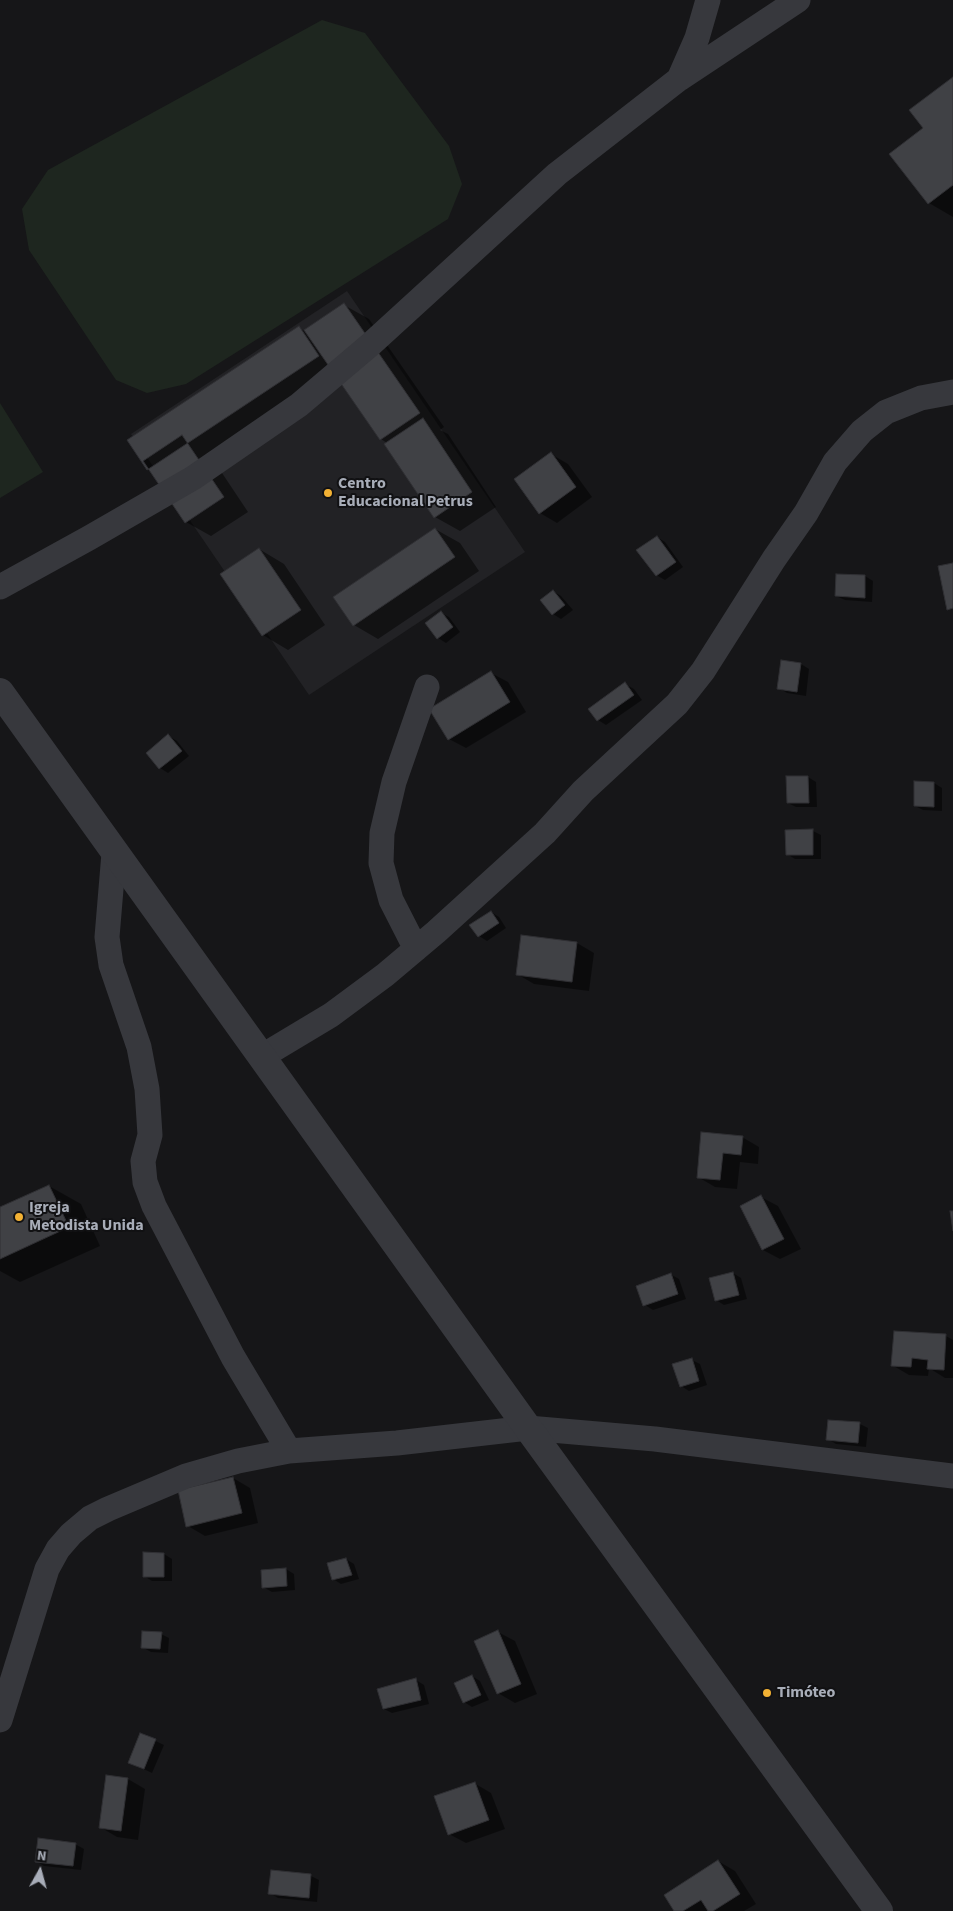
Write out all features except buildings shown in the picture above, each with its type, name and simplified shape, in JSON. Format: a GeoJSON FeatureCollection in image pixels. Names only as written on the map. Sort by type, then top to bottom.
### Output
{"type":"FeatureCollection","features":[{"type":"Feature","properties":{"kind":"street"},"geometry":{"type":"LineString","coordinates":[[679,78],[697,38],[708,0]]}},
{"type":"Feature","properties":{"kind":"street"},"geometry":{"type":"LineString","coordinates":[[0,587],[193,478],[299,406],[371,344],[557,174],[679,78],[798,0]]}},
{"type":"Feature","properties":{"kind":"street"},"geometry":{"type":"LineString","coordinates":[[261,1057],[331,1015],[386,975],[545,833],[583,791],[677,704],[703,671],[774,559],[806,513],[835,462],[862,431],[886,412],[921,398],[953,392]]}},
{"type":"Feature","properties":{"kind":"street"},"geometry":{"type":"LineString","coordinates":[[416,949],[391,900],[380,863],[382,833],[394,782],[428,687]]}},
{"type":"Feature","properties":{"kind":"street"},"geometry":{"type":"LineString","coordinates":[[0,692],[528,1428],[879,1911]]}},
{"type":"Feature","properties":{"kind":"street"},"geometry":{"type":"LineString","coordinates":[[114,853],[107,937],[111,965],[139,1047],[148,1088],[150,1135],[143,1161],[144,1182],[154,1206],[233,1357],[289,1451]]}},
{"type":"Feature","properties":{"kind":"street"},"geometry":{"type":"LineString","coordinates":[[0,1720],[47,1568],[58,1549],[71,1534],[90,1518],[186,1476],[238,1460],[289,1451],[397,1444],[528,1428],[656,1439],[953,1476]]}},
{"type":"Feature","properties":{"kind":"shaded area"},"geometry":{"type":"Polygon","coordinates":[[[322,20],[365,33],[449,146],[462,184],[448,219],[186,384],[147,393],[116,380],[29,250],[22,209],[48,170],[322,20]]]}},
{"type":"Feature","properties":{"kind":"shaded area","name":"Centro Educacional Petrus"},"geometry":{"type":"Polygon","coordinates":[[[347,291],[525,552],[309,695],[131,434],[347,291]]]}},
{"type":"Feature","properties":{"kind":"shaded area"},"geometry":{"type":"Polygon","coordinates":[[[0,403],[43,472],[0,498],[0,403]]]}},
{"type":"Feature","properties":{"kind":"place","name":"Centro Educacional Petrus"},"geometry":{"type":"Point","coordinates":[328,493]}},
{"type":"Feature","properties":{"kind":"place","name":"Igreja Metodista Unida"},"geometry":{"type":"Point","coordinates":[19,1217]}},
{"type":"Feature","properties":{"kind":"place","name":"Timóteo"},"geometry":{"type":"Point","coordinates":[767,1693]}}]}
